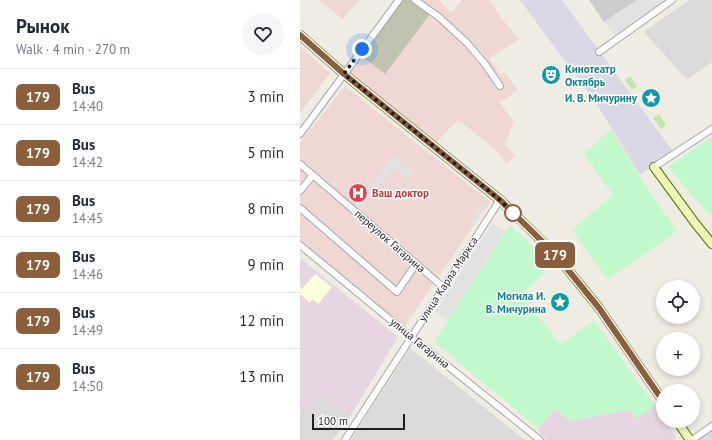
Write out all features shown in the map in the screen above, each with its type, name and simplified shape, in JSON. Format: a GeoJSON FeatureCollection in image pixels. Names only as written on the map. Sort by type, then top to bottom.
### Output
{"type":"FeatureCollection","features":[{"type":"Feature","properties":{"kind":"main road"},"geometry":{"type":"LineString","coordinates":[[300,35],[344,74],[500,200],[556,255],[599,308],[656,391]]}},
{"type":"Feature","properties":{"kind":"main road"},"geometry":{"type":"LineString","coordinates":[[654,167],[712,244]]}},
{"type":"Feature","properties":{"kind":"main road"},"geometry":{"type":"LineString","coordinates":[[682,428],[691,440]]}},
{"type":"Feature","properties":{"kind":"street"},"geometry":{"type":"LineString","coordinates":[[300,134],[398,0]]}},
{"type":"Feature","properties":{"kind":"street"},"geometry":{"type":"LineString","coordinates":[[415,0],[439,17],[467,43],[485,64],[500,86]]}},
{"type":"Feature","properties":{"kind":"street"},"geometry":{"type":"LineString","coordinates":[[599,52],[672,0]]}},
{"type":"Feature","properties":{"kind":"street"},"geometry":{"type":"LineString","coordinates":[[654,167],[712,129]]}},
{"type":"Feature","properties":{"kind":"street","name":"переулок Гагарина"},"geometry":{"type":"LineString","coordinates":[[300,164],[443,287]]}},
{"type":"Feature","properties":{"kind":"street"},"geometry":{"type":"LineString","coordinates":[[300,191],[313,175]]}},
{"type":"Feature","properties":{"kind":"street","name":"улица Карла Маркса"},"geometry":{"type":"LineString","coordinates":[[345,440],[500,200]]}},
{"type":"Feature","properties":{"kind":"street"},"geometry":{"type":"LineString","coordinates":[[300,208],[397,292],[416,264]]}},
{"type":"Feature","properties":{"kind":"street","name":"улица Гагарина"},"geometry":{"type":"LineString","coordinates":[[300,245],[540,440]]}},
{"type":"Feature","properties":{"kind":"street"},"geometry":{"type":"LineString","coordinates":[[691,440],[712,426]]}},
{"type":"Feature","properties":{"kind":"shaded area"},"geometry":{"type":"Polygon","coordinates":[[[318,0],[359,0],[343,19],[318,0]]]}},
{"type":"Feature","properties":{"kind":"shaded area"},"geometry":{"type":"Polygon","coordinates":[[[399,0],[439,0],[451,13],[462,0],[490,0],[519,40],[489,58],[499,73],[505,73],[518,90],[500,103],[514,122],[505,144],[515,155],[507,164],[497,151],[458,120],[435,144],[347,69],[399,0]]]}},
{"type":"Feature","properties":{"kind":"shaded area"},"geometry":{"type":"Polygon","coordinates":[[[402,0],[410,0],[430,14],[385,74],[363,57],[402,0]]]}},
{"type":"Feature","properties":{"kind":"shaded area"},"geometry":{"type":"Polygon","coordinates":[[[520,0],[562,0],[672,150],[640,175],[596,103],[520,0]]]}},
{"type":"Feature","properties":{"kind":"shaded area"},"geometry":{"type":"Polygon","coordinates":[[[589,0],[637,0],[604,22],[589,0]]]}},
{"type":"Feature","properties":{"kind":"shaded area"},"geometry":{"type":"Polygon","coordinates":[[[637,0],[667,0],[615,35],[604,22],[637,0]]]}},
{"type":"Feature","properties":{"kind":"shaded area"},"geometry":{"type":"Polygon","coordinates":[[[689,0],[712,0],[712,62],[687,80],[644,32],[689,0]]]}},
{"type":"Feature","properties":{"kind":"shaded area"},"geometry":{"type":"Polygon","coordinates":[[[300,46],[330,73],[300,113],[300,46]]]}},
{"type":"Feature","properties":{"kind":"shaded area"},"geometry":{"type":"Polygon","coordinates":[[[345,86],[490,202],[403,328],[300,241],[300,143],[345,86]]]}},
{"type":"Feature","properties":{"kind":"shaded area"},"geometry":{"type":"Polygon","coordinates":[[[394,155],[400,160],[398,162],[412,173],[410,177],[408,178],[393,168],[357,213],[353,209],[394,155]]]}},
{"type":"Feature","properties":{"kind":"shaded area"},"geometry":{"type":"Polygon","coordinates":[[[480,206],[485,208],[474,226],[469,223],[480,206]]]}},
{"type":"Feature","properties":{"kind":"shaded area"},"geometry":{"type":"Polygon","coordinates":[[[492,223],[505,232],[448,320],[435,312],[492,223]]]}},
{"type":"Feature","properties":{"kind":"shaded area"},"geometry":{"type":"Polygon","coordinates":[[[300,258],[398,337],[351,415],[322,396],[304,413],[300,410],[300,258]]]}},
{"type":"Feature","properties":{"kind":"shaded area"},"geometry":{"type":"Polygon","coordinates":[[[315,274],[332,287],[318,304],[312,299],[310,303],[300,294],[300,286],[302,289],[315,274]]]}},
{"type":"Feature","properties":{"kind":"shaded area"},"geometry":{"type":"Polygon","coordinates":[[[410,348],[525,440],[351,440],[410,348]]]}},
{"type":"Feature","properties":{"kind":"shaded area"},"geometry":{"type":"Polygon","coordinates":[[[322,396],[351,415],[333,440],[300,440],[300,410],[305,413],[322,396]]]}},
{"type":"Feature","properties":{"kind":"shaded area"},"geometry":{"type":"Polygon","coordinates":[[[655,406],[656,428],[670,428],[677,439],[547,440],[540,434],[538,428],[555,408],[569,421],[629,410],[637,418],[655,406]]]}},
{"type":"Feature","properties":{"kind":"shaded area"},"geometry":{"type":"Polygon","coordinates":[[[712,422],[712,440],[694,440],[692,437],[712,422]]]}},
{"type":"Feature","properties":{"kind":"green space"},"geometry":{"type":"Polygon","coordinates":[[[630,76],[637,86],[632,90],[625,80],[630,76]]]}},
{"type":"Feature","properties":{"kind":"green space"},"geometry":{"type":"Polygon","coordinates":[[[659,114],[666,125],[661,129],[653,118],[659,114]]]}},
{"type":"Feature","properties":{"kind":"green space"},"geometry":{"type":"Polygon","coordinates":[[[611,129],[643,182],[677,231],[608,280],[572,230],[613,195],[584,154],[611,129]]]}},
{"type":"Feature","properties":{"kind":"green space"},"geometry":{"type":"Polygon","coordinates":[[[712,137],[712,215],[710,216],[668,167],[712,137]]]}},
{"type":"Feature","properties":{"kind":"green space"},"geometry":{"type":"Polygon","coordinates":[[[510,225],[553,265],[521,295],[561,345],[594,320],[655,406],[637,418],[629,410],[569,421],[555,408],[538,428],[434,342],[510,225]]]}},
{"type":"Feature","properties":{"kind":"bus line","name":"179"},"geometry":{"type":"LineString","coordinates":[[300,35],[344,74],[500,200],[556,255],[599,308],[656,391]]}},
{"type":"Feature","properties":{"kind":"place","name":"Кинотеатр Октябрь"},"geometry":{"type":"Point","coordinates":[551,75]}},
{"type":"Feature","properties":{"kind":"place","name":"И. В. Мичурину"},"geometry":{"type":"Point","coordinates":[651,98]}},
{"type":"Feature","properties":{"kind":"place","name":"Ваш доктор"},"geometry":{"type":"Point","coordinates":[358,193]}},
{"type":"Feature","properties":{"kind":"place","name":"Могила И. В. Мичурина"},"geometry":{"type":"Point","coordinates":[560,302]}},
{"type":"Feature","properties":{"kind":"route"},"geometry":{"type":"LineString","coordinates":[[362,49],[344,74],[500,200],[513,213]]}}]}
